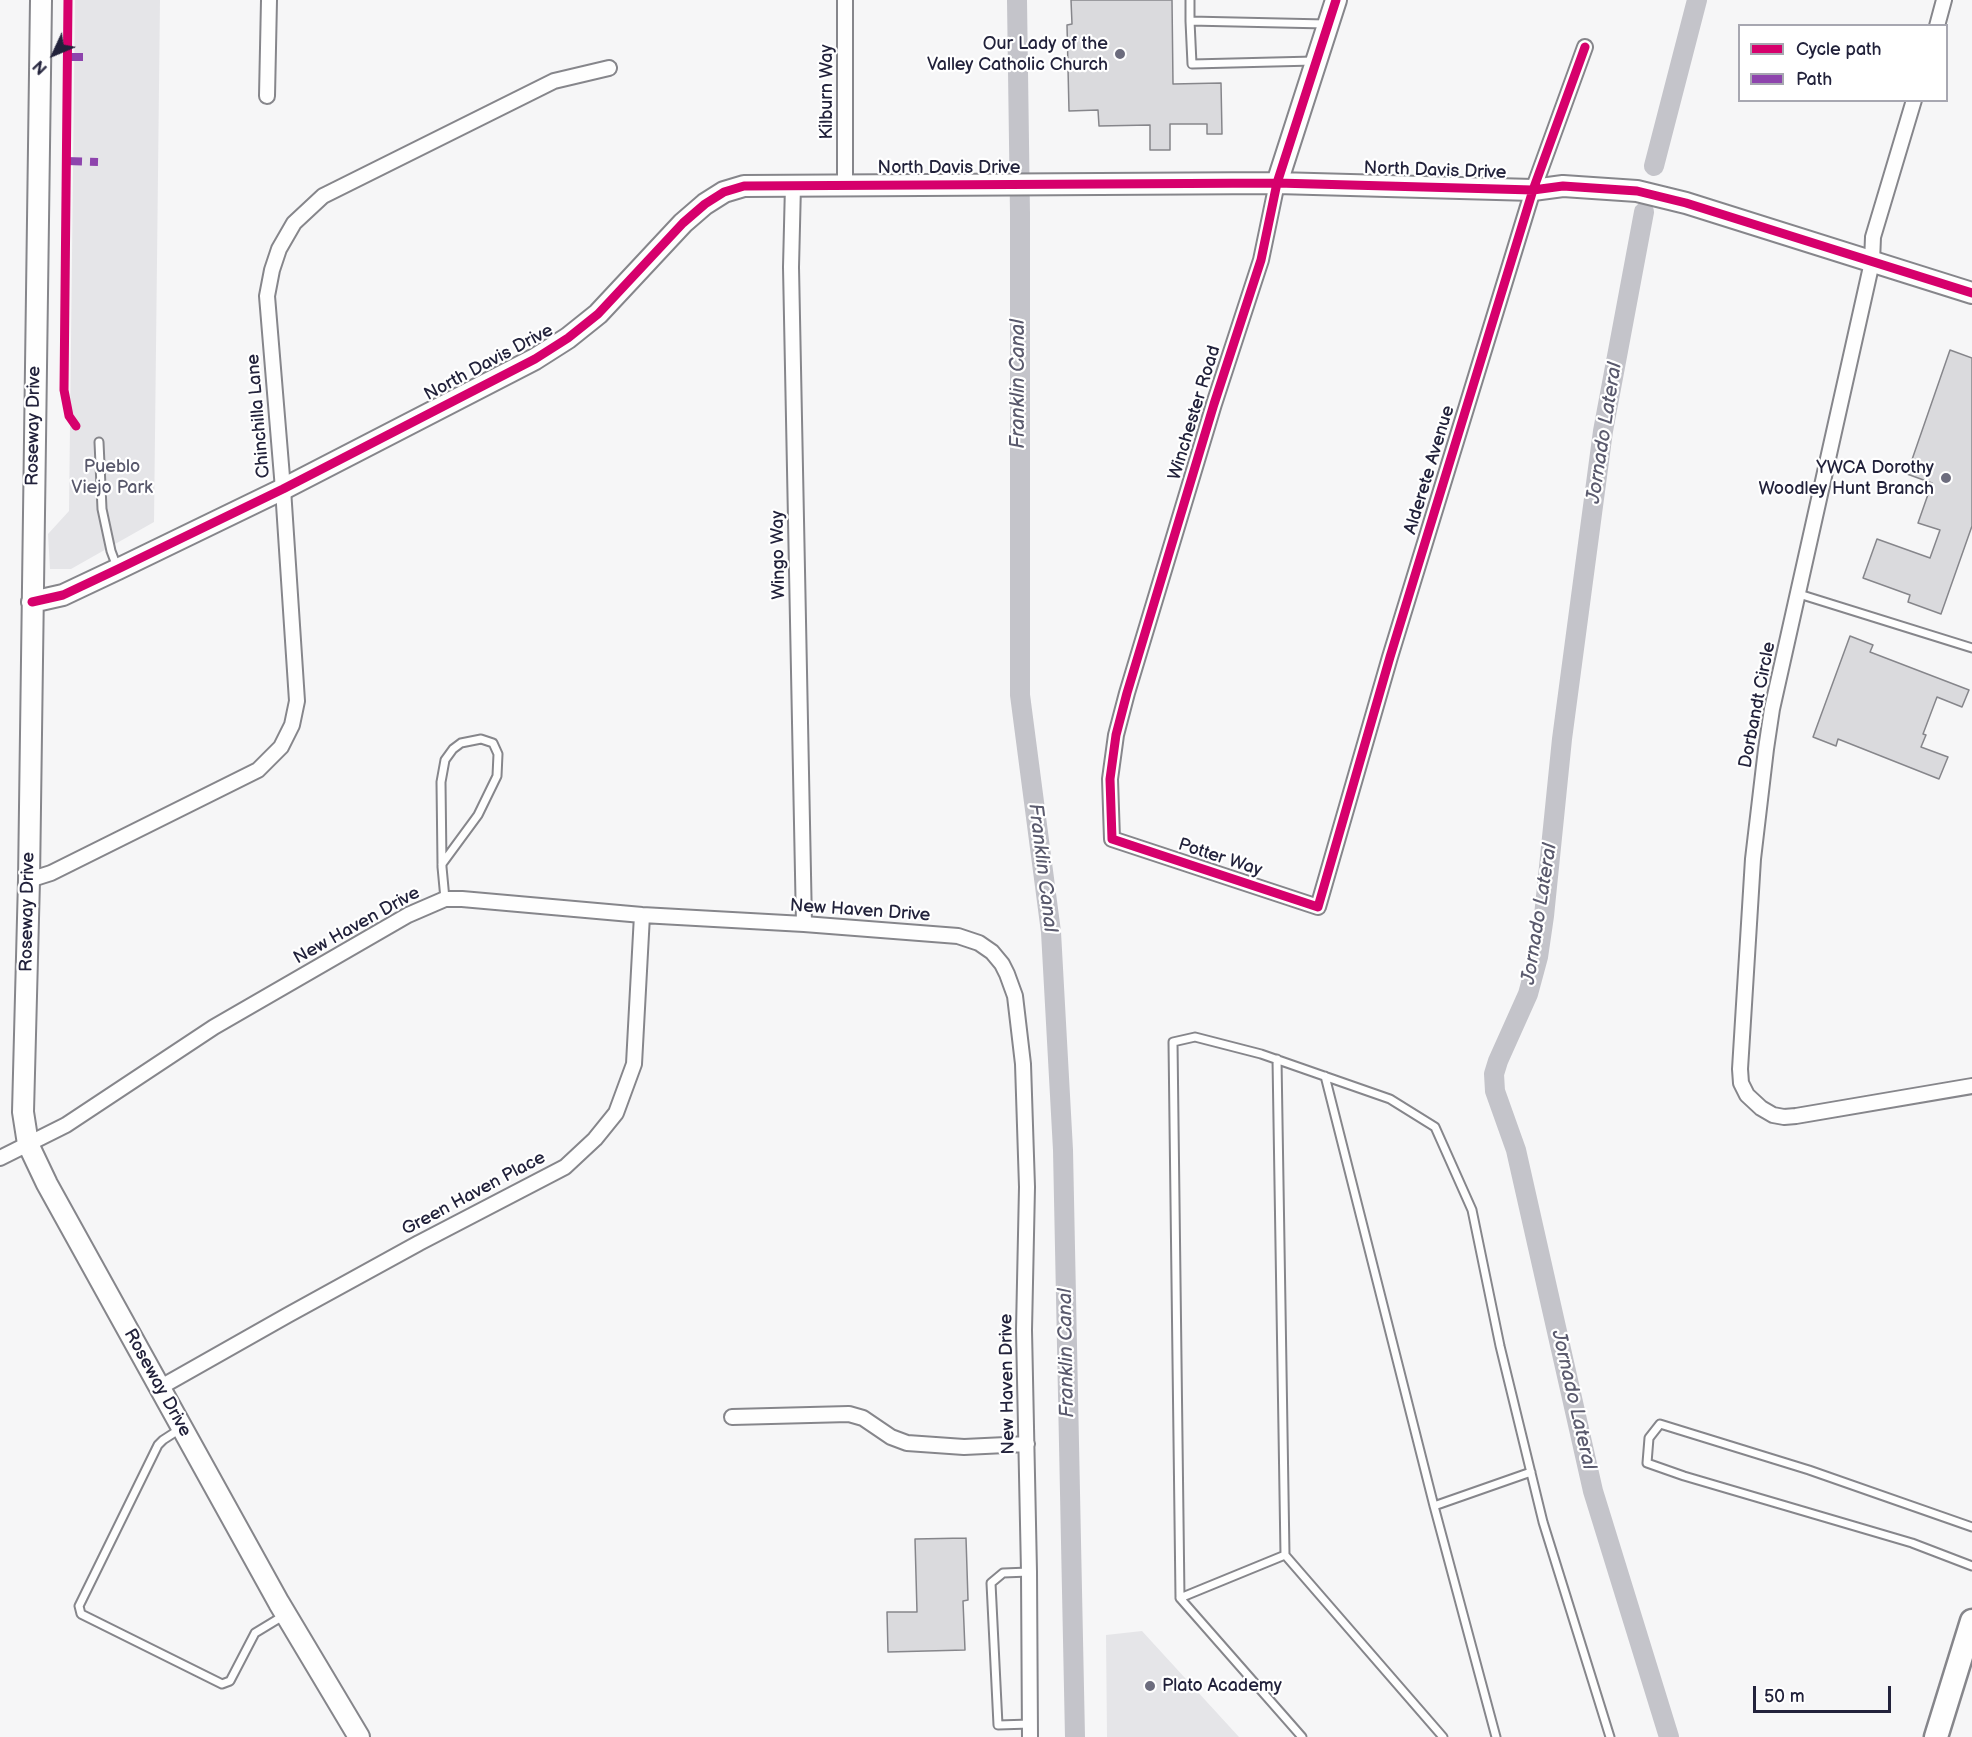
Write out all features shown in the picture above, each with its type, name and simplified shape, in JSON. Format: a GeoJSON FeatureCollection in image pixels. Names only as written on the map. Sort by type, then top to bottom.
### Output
{"type":"FeatureCollection","features":[{"type":"Feature","properties":{"kind":"main road"},"geometry":{"type":"LineString","coordinates":[[1936,1737],[1970,1636]]}},
{"type":"Feature","properties":{"kind":"street","name":"Roseway Drive"},"geometry":{"type":"LineString","coordinates":[[41,0],[29,880],[22,1112],[28,1144],[47,1184],[285,1614],[359,1737]]}},
{"type":"Feature","properties":{"kind":"street"},"geometry":{"type":"LineString","coordinates":[[267,96],[269,0]]}},
{"type":"Feature","properties":{"kind":"street","name":"Kilburn Way"},"geometry":{"type":"LineString","coordinates":[[845,0],[845,185]]}},
{"type":"Feature","properties":{"kind":"street","name":"Winchester Road"},"geometry":{"type":"LineString","coordinates":[[1112,839],[1110,779],[1116,735],[1130,682],[1214,404],[1261,260],[1277,183],[1336,0]]}},
{"type":"Feature","properties":{"kind":"street"},"geometry":{"type":"LineString","coordinates":[[1938,24],[1944,0]]}},
{"type":"Feature","properties":{"kind":"street","name":"Alderete Avenue"},"geometry":{"type":"LineString","coordinates":[[1318,907],[1390,657],[1533,190],[1585,46]]}},
{"type":"Feature","properties":{"kind":"street","name":"Chinchilla Lane"},"geometry":{"type":"LineString","coordinates":[[29,880],[51,873],[258,770],[281,747],[292,725],[297,701],[267,296],[279,249],[294,223],[322,196],[554,81],[609,68]]}},
{"type":"Feature","properties":{"kind":"street","name":"Dorbandt Circle"},"geometry":{"type":"LineString","coordinates":[[1913,102],[1873,237],[1872,262],[1766,748],[1748,922],[1740,1069],[1741,1083],[1747,1095],[1761,1108],[1773,1115],[1784,1117],[1972,1086]]}},
{"type":"Feature","properties":{"kind":"street","name":"North Davis Drive"},"geometry":{"type":"LineString","coordinates":[[32,602],[63,595],[283,489],[535,359],[568,338],[598,314],[683,223],[705,204],[724,192],[744,186],[1277,183],[1533,190],[1563,186],[1637,191],[1686,203],[1972,293]]}},
{"type":"Feature","properties":{"kind":"street","name":"Wingo Way"},"geometry":{"type":"LineString","coordinates":[[793,185],[792,278],[804,924]]}},
{"type":"Feature","properties":{"kind":"street","name":"Potter Way"},"geometry":{"type":"LineString","coordinates":[[1112,839],[1318,907]]}},
{"type":"Feature","properties":{"kind":"street","name":"New Haven Drive"},"geometry":{"type":"LineString","coordinates":[[0,1158],[66,1125],[225,1021],[408,915],[445,899],[958,936],[979,943],[992,952],[1007,974],[1015,996],[1023,1064],[1027,1187],[1024,1330],[1030,1730]]}},
{"type":"Feature","properties":{"kind":"street","name":"Green Haven Place"},"geometry":{"type":"LineString","coordinates":[[159,1388],[338,1287],[565,1167],[595,1140],[616,1113],[634,1064],[642,915]]}},
{"type":"Feature","properties":{"kind":"street"},"geometry":{"type":"LineString","coordinates":[[732,1417],[849,1414],[863,1418],[891,1437],[907,1443],[964,1447],[1027,1444]]}},
{"type":"Feature","properties":{"kind":"lane"},"geometry":{"type":"LineString","coordinates":[[1190,0],[1192,64],[1316,60]]}},
{"type":"Feature","properties":{"kind":"lane"},"geometry":{"type":"LineString","coordinates":[[1190,21],[1328,24]]}},
{"type":"Feature","properties":{"kind":"lane"},"geometry":{"type":"LineString","coordinates":[[99,442],[102,509],[117,569]]}},
{"type":"Feature","properties":{"kind":"lane"},"geometry":{"type":"LineString","coordinates":[[1799,594],[1972,648]]}},
{"type":"Feature","properties":{"kind":"lane"},"geometry":{"type":"LineString","coordinates":[[442,864],[478,815],[497,777],[498,754],[493,743],[481,739],[461,743],[453,749],[446,760],[441,782],[442,864],[445,899]]}},
{"type":"Feature","properties":{"kind":"lane"},"geometry":{"type":"LineString","coordinates":[[1302,1737],[1180,1598],[1173,1042],[1195,1037],[1277,1059],[1390,1099],[1435,1127],[1472,1210],[1500,1346],[1543,1522],[1610,1737]]}},
{"type":"Feature","properties":{"kind":"lane"},"geometry":{"type":"LineString","coordinates":[[1277,1059],[1285,1556],[1443,1737]]}},
{"type":"Feature","properties":{"kind":"lane"},"geometry":{"type":"LineString","coordinates":[[1325,1076],[1434,1506],[1496,1737]]}},
{"type":"Feature","properties":{"kind":"lane"},"geometry":{"type":"LineString","coordinates":[[1972,1527],[1809,1470],[1660,1425],[1649,1438],[1647,1463],[1912,1543],[1972,1566]]}},
{"type":"Feature","properties":{"kind":"lane"},"geometry":{"type":"LineString","coordinates":[[182,1428],[158,1445],[79,1606],[81,1614],[222,1684],[230,1681],[255,1633],[285,1614]]}},
{"type":"Feature","properties":{"kind":"lane"},"geometry":{"type":"LineString","coordinates":[[1434,1506],[1531,1472]]}},
{"type":"Feature","properties":{"kind":"lane"},"geometry":{"type":"LineString","coordinates":[[1180,1598],[1285,1556]]}},
{"type":"Feature","properties":{"kind":"lane"},"geometry":{"type":"LineString","coordinates":[[1029,1572],[1003,1573],[991,1583],[998,1725],[1030,1730]]}},
{"type":"Feature","properties":{"kind":"shaded area","name":"Pueblo Viejo Park"},"geometry":{"type":"Polygon","coordinates":[[[75,0],[160,0],[154,522],[71,569],[50,569],[48,534],[69,511],[75,0]]]}},
{"type":"Feature","properties":{"kind":"shaded area","name":"Plato Academy"},"geometry":{"type":"Polygon","coordinates":[[[1142,1631],[1239,1737],[1107,1737],[1106,1635],[1142,1631]]]}},
{"type":"Feature","properties":{"kind":"building","name":"Our Lady of the Valley Catholic Church"},"geometry":{"type":"Polygon","coordinates":[[[1071,0],[1172,0],[1173,84],[1221,83],[1222,134],[1207,134],[1207,124],[1170,124],[1170,150],[1150,150],[1150,125],[1099,126],[1098,110],[1069,111],[1067,25],[1072,24],[1071,0]]]}},
{"type":"Feature","properties":{"kind":"building","name":"YWCA Dorothy Woodley Hunt Branch"},"geometry":{"type":"Polygon","coordinates":[[[1950,350],[1972,358],[1972,526],[1941,614],[1908,602],[1910,595],[1863,578],[1877,539],[1930,558],[1940,530],[1918,523],[1932,483],[1907,474],[1950,350]]]}},
{"type":"Feature","properties":{"kind":"building"},"geometry":{"type":"Polygon","coordinates":[[[1850,636],[1873,645],[1870,652],[1969,690],[1962,707],[1937,697],[1923,734],[1926,735],[1921,747],[1948,757],[1939,779],[1838,739],[1836,746],[1813,737],[1850,636]]]}},
{"type":"Feature","properties":{"kind":"building"},"geometry":{"type":"Polygon","coordinates":[[[966,1538],[968,1600],[963,1601],[965,1650],[888,1652],[887,1612],[917,1612],[915,1539],[966,1538]]]}},
{"type":"Feature","properties":{"kind":"waterway","name":"Franklin Canal"},"geometry":{"type":"LineString","coordinates":[[1017,0],[1020,213],[1020,695],[1051,932],[1063,1150],[1075,1737]]}},
{"type":"Feature","properties":{"kind":"waterway","name":"Jornado Lateral"},"geometry":{"type":"LineString","coordinates":[[1654,166],[1697,0]]}},
{"type":"Feature","properties":{"kind":"waterway","name":"Jornado Lateral"},"geometry":{"type":"LineString","coordinates":[[1644,212],[1603,431],[1562,739],[1538,957],[1528,994],[1494,1074],[1495,1091],[1516,1150],[1593,1491],[1669,1737]]}},
{"type":"Feature","properties":{"kind":"marked path"},"geometry":{"type":"LineString","coordinates":[[68,57],[91,57]]}},
{"type":"Feature","properties":{"kind":"marked path"},"geometry":{"type":"LineString","coordinates":[[67,161],[98,162]]}},
{"type":"Feature","properties":{"kind":"cycle path"},"geometry":{"type":"LineString","coordinates":[[68,0],[64,390],[69,416],[76,426]]}},
{"type":"Feature","properties":{"kind":"cycle path"},"geometry":{"type":"LineString","coordinates":[[1336,0],[1277,183],[1261,260],[1214,404],[1127,693],[1116,735],[1110,779],[1112,839],[1318,907],[1390,657],[1533,190],[1585,47]]}},
{"type":"Feature","properties":{"kind":"cycle path"},"geometry":{"type":"LineString","coordinates":[[32,602],[63,595],[118,569],[283,489],[535,359],[568,338],[598,314],[683,223],[705,204],[724,192],[744,186],[1277,183],[1533,190],[1563,186],[1637,191],[1686,203],[1972,293]]}},
{"type":"Feature","properties":{"kind":"place","name":"Our Lady of the Valley Catholic Church"},"geometry":{"type":"Point","coordinates":[1120,54]}},
{"type":"Feature","properties":{"kind":"place","name":"YWCA Dorothy Woodley Hunt Branch"},"geometry":{"type":"Point","coordinates":[1946,478]}},
{"type":"Feature","properties":{"kind":"place","name":"Plato Academy"},"geometry":{"type":"Point","coordinates":[1150,1686]}}]}
